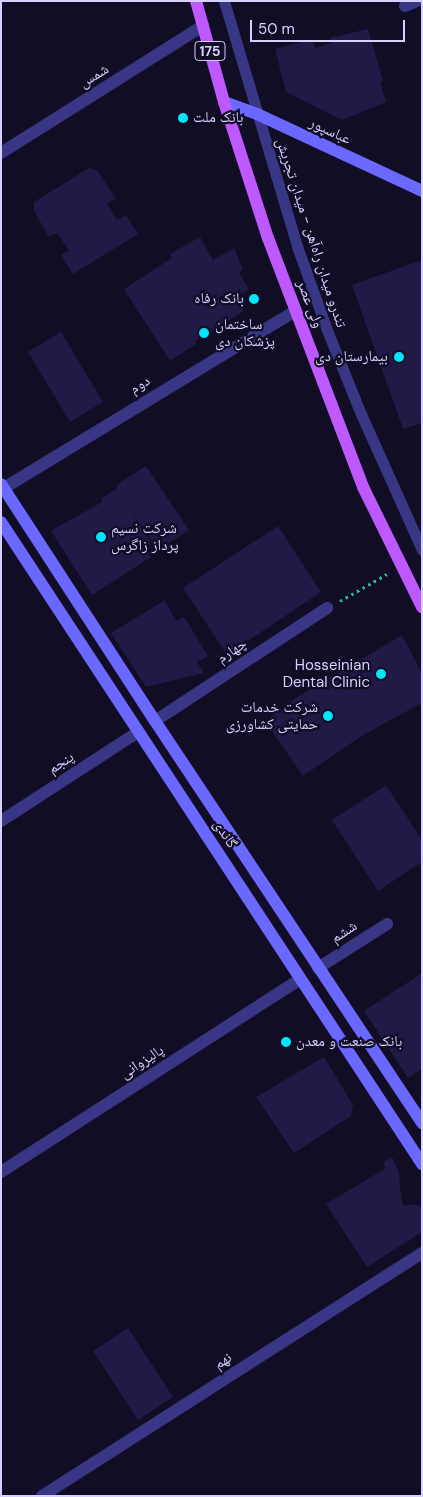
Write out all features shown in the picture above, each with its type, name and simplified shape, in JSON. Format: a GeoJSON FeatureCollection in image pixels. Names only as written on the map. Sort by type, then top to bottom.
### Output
{"type":"FeatureCollection","features":[{"type":"Feature","properties":{"kind":"main road","name":"ولی عصر"},"geometry":{"type":"LineString","coordinates":[[196,1],[224,102],[268,238],[295,311],[363,487],[422,607]]}},
{"type":"Feature","properties":{"kind":"main road","name":"عباسپور"},"geometry":{"type":"LineString","coordinates":[[224,102],[257,114],[422,191]]}},
{"type":"Feature","properties":{"kind":"main road","name":"گاندی"},"geometry":{"type":"LineString","coordinates":[[2,487],[422,1123]]}},
{"type":"Feature","properties":{"kind":"main road","name":"گاندی"},"geometry":{"type":"LineString","coordinates":[[1,522],[422,1164]]}},
{"type":"Feature","properties":{"kind":"main road"},"geometry":{"type":"LineString","coordinates":[[138,732],[155,721]]}},
{"type":"Feature","properties":{"kind":"main road"},"geometry":{"type":"LineString","coordinates":[[300,979],[318,968]]}},
{"type":"Feature","properties":{"kind":"street","name":"شمس"},"geometry":{"type":"LineString","coordinates":[[1,154],[203,26]]}},
{"type":"Feature","properties":{"kind":"street","name":"دوم"},"geometry":{"type":"LineString","coordinates":[[2,487],[295,311]]}},
{"type":"Feature","properties":{"kind":"street","name":"چهارم"},"geometry":{"type":"LineString","coordinates":[[155,721],[327,608]]}},
{"type":"Feature","properties":{"kind":"street","name":"پنجم"},"geometry":{"type":"LineString","coordinates":[[1,821],[138,732]]}},
{"type":"Feature","properties":{"kind":"street","name":"ششم"},"geometry":{"type":"LineString","coordinates":[[318,968],[387,924]]}},
{"type":"Feature","properties":{"kind":"street","name":"پالیزوانی"},"geometry":{"type":"LineString","coordinates":[[1,1172],[300,979]]}},
{"type":"Feature","properties":{"kind":"street","name":"نهم"},"geometry":{"type":"LineString","coordinates":[[42,1496],[422,1253]]}},
{"type":"Feature","properties":{"kind":"lane","name":"تندرو میدان راه‌آهن - میدان تجریش"},"geometry":{"type":"LineString","coordinates":[[224,1],[298,249],[342,369],[422,550]]}},
{"type":"Feature","properties":{"kind":"path"},"geometry":{"type":"LineString","coordinates":[[327,608],[401,566]]}},
{"type":"Feature","properties":{"kind":"building"},"geometry":{"type":"Polygon","coordinates":[[[368,29],[383,81],[380,82],[386,102],[342,120],[286,92],[275,49],[312,39],[315,48],[331,43],[330,38],[368,29]]]}},
{"type":"Feature","properties":{"kind":"building"},"geometry":{"type":"Polygon","coordinates":[[[89,168],[97,170],[116,199],[107,203],[117,220],[126,215],[138,234],[73,274],[61,255],[69,250],[57,233],[49,237],[34,211],[34,202],[89,168]]]}},
{"type":"Feature","properties":{"kind":"building"},"geometry":{"type":"Polygon","coordinates":[[[200,237],[213,260],[234,248],[243,270],[239,272],[249,290],[236,297],[244,311],[195,341],[197,343],[170,361],[124,289],[172,258],[170,254],[200,237]]]}},
{"type":"Feature","properties":{"kind":"building"},"geometry":{"type":"Polygon","coordinates":[[[422,260],[422,423],[403,429],[352,285],[422,260]]]}},
{"type":"Feature","properties":{"kind":"building"},"geometry":{"type":"Polygon","coordinates":[[[61,332],[103,402],[70,422],[28,352],[61,332]]]}},
{"type":"Feature","properties":{"kind":"building","name":"شرکت نسیم پرداز زاگرس"},"geometry":{"type":"Polygon","coordinates":[[[146,466],[189,530],[158,550],[129,507],[151,543],[146,546],[151,557],[92,595],[51,531],[102,502],[102,498],[116,489],[118,484],[146,466]]]}},
{"type":"Feature","properties":{"kind":"building"},"geometry":{"type":"Polygon","coordinates":[[[278,526],[321,592],[227,655],[183,588],[278,526]]]}},
{"type":"Feature","properties":{"kind":"building"},"geometry":{"type":"Polygon","coordinates":[[[165,600],[176,621],[184,617],[208,656],[197,662],[204,673],[146,687],[111,633],[165,600]]]}},
{"type":"Feature","properties":{"kind":"building"},"geometry":{"type":"Polygon","coordinates":[[[402,635],[422,674],[422,703],[363,735],[303,776],[265,721],[294,699],[402,635]]]}},
{"type":"Feature","properties":{"kind":"building"},"geometry":{"type":"Polygon","coordinates":[[[386,785],[422,840],[422,862],[378,891],[332,820],[386,785]]]}},
{"type":"Feature","properties":{"kind":"building"},"geometry":{"type":"Polygon","coordinates":[[[422,973],[422,1069],[408,1078],[364,1011],[422,973]]]}},
{"type":"Feature","properties":{"kind":"building"},"geometry":{"type":"Polygon","coordinates":[[[324,1057],[353,1105],[351,1116],[294,1153],[256,1097],[324,1057]]]}},
{"type":"Feature","properties":{"kind":"building"},"geometry":{"type":"Polygon","coordinates":[[[392,1157],[399,1172],[401,1198],[404,1206],[413,1204],[422,1207],[422,1232],[367,1267],[326,1204],[386,1168],[383,1162],[392,1157]]]}},
{"type":"Feature","properties":{"kind":"building"},"geometry":{"type":"Polygon","coordinates":[[[128,1328],[173,1397],[138,1420],[93,1351],[128,1328]]]}},
{"type":"Feature","properties":{"kind":"place","name":"بانک ملت"},"geometry":{"type":"Point","coordinates":[183,118]}},
{"type":"Feature","properties":{"kind":"place","name":"بانک رفاه"},"geometry":{"type":"Point","coordinates":[254,299]}},
{"type":"Feature","properties":{"kind":"place","name":"ساختمان پزشکان دی"},"geometry":{"type":"Point","coordinates":[204,333]}},
{"type":"Feature","properties":{"kind":"place","name":"بیمارستان دی"},"geometry":{"type":"Point","coordinates":[399,357]}},
{"type":"Feature","properties":{"kind":"place","name":"شرکت نسیم پرداز زاگرس"},"geometry":{"type":"Point","coordinates":[101,537]}},
{"type":"Feature","properties":{"kind":"place","name":"Hosseinian Dental Clinic"},"geometry":{"type":"Point","coordinates":[381,674]}},
{"type":"Feature","properties":{"kind":"place","name":"شرکت خدمات حمایتی کشاورزی"},"geometry":{"type":"Point","coordinates":[328,716]}},
{"type":"Feature","properties":{"kind":"place","name":"بانک صنعت و معدن"},"geometry":{"type":"Point","coordinates":[286,1042]}}]}
